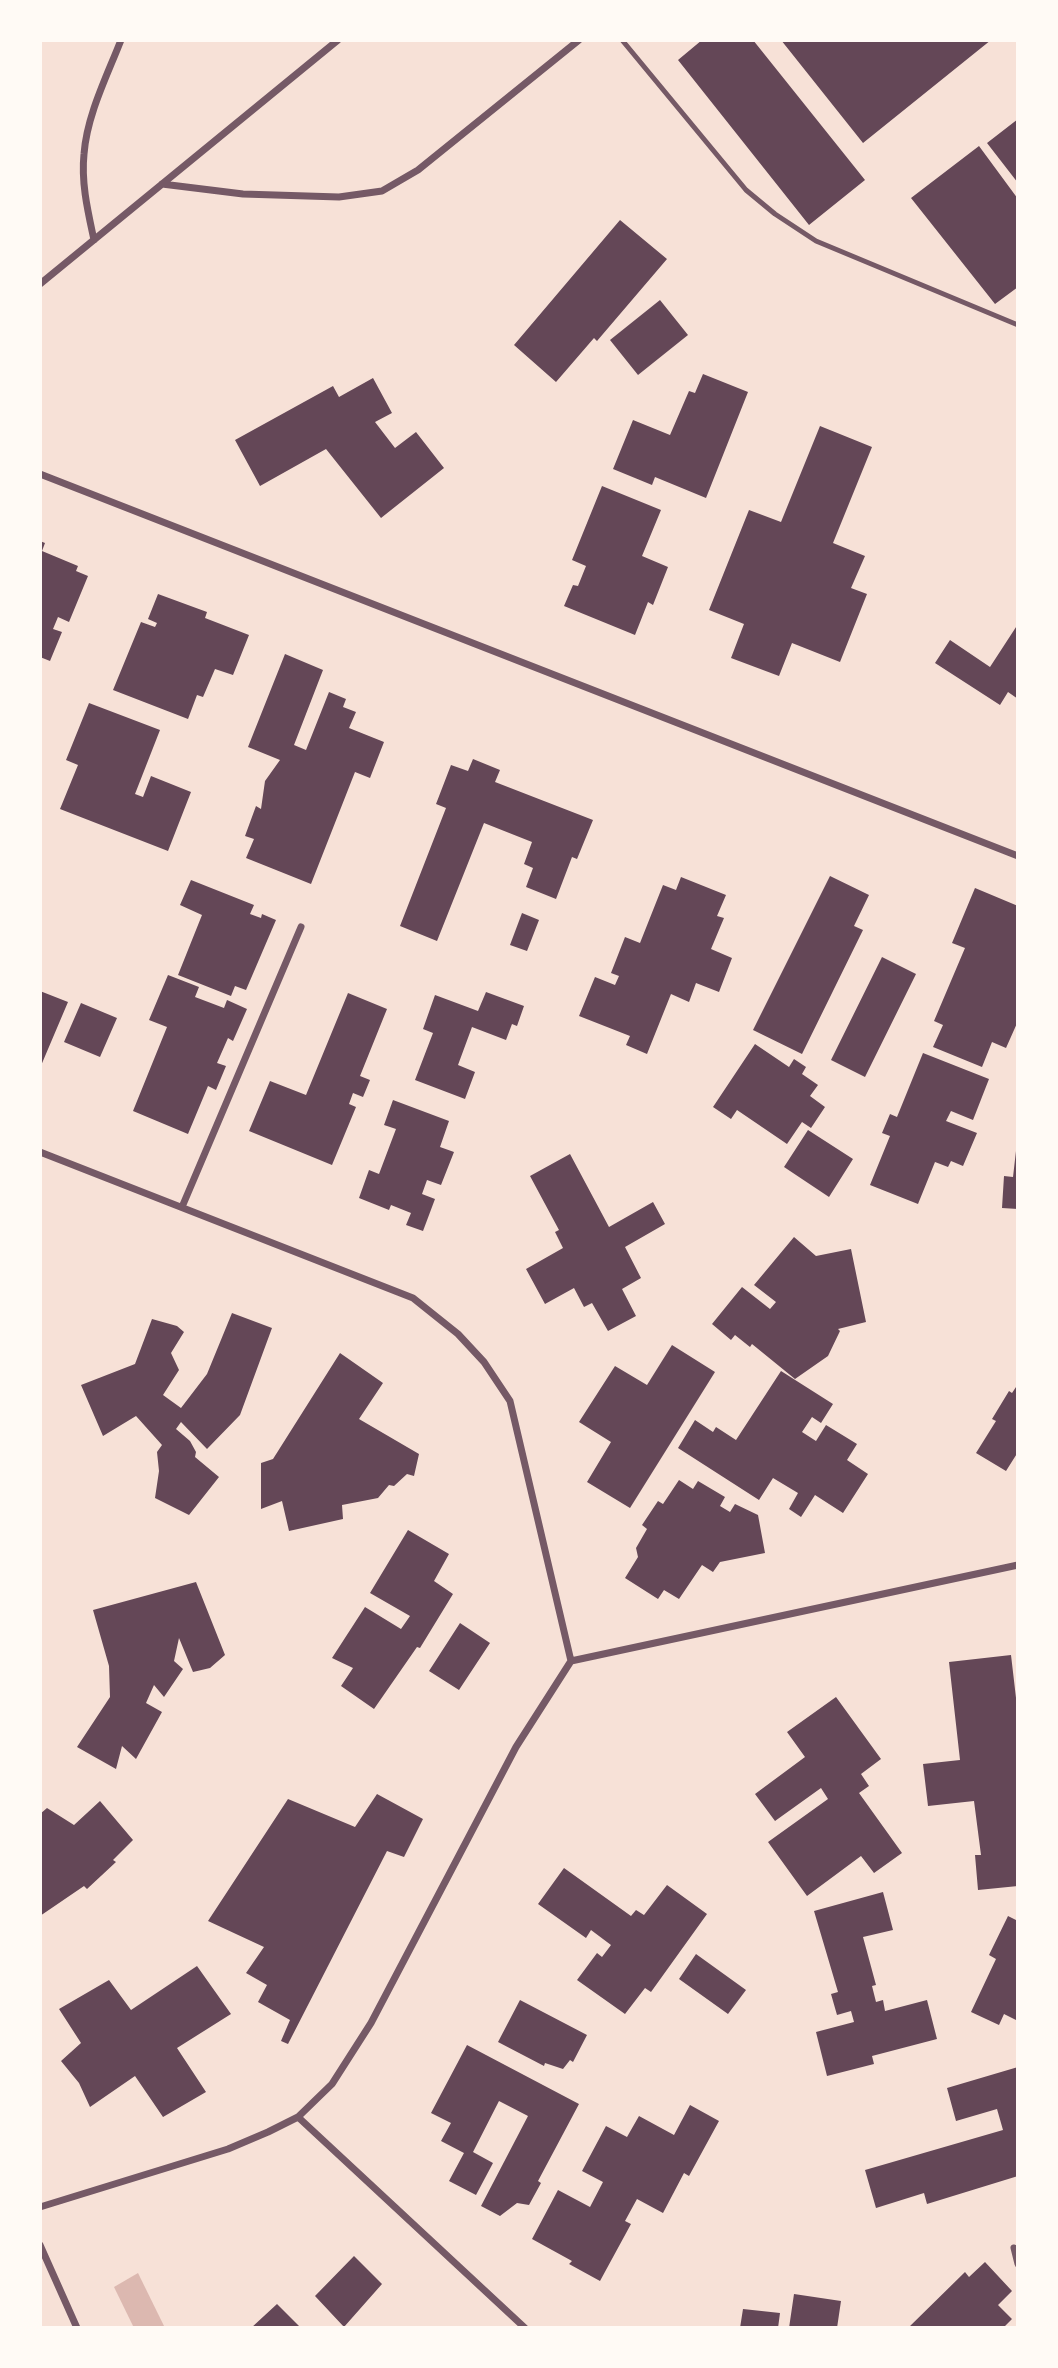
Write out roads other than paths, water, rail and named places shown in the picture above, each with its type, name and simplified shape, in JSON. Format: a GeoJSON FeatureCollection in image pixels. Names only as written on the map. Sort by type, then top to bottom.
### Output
{"type":"FeatureCollection","features":[{"type":"Feature","properties":{"kind":"street"},"geometry":{"type":"LineString","coordinates":[[94,240],[85,199],[84,154],[93,117],[121,40]]}},
{"type":"Feature","properties":{"kind":"street"},"geometry":{"type":"LineString","coordinates":[[40,284],[338,40]]}},
{"type":"Feature","properties":{"kind":"street"},"geometry":{"type":"LineString","coordinates":[[162,184],[243,194],[325,197],[362,196],[382,191],[410,176],[579,40]]}},
{"type":"Feature","properties":{"kind":"street"},"geometry":{"type":"LineString","coordinates":[[40,474],[1018,856]]}},
{"type":"Feature","properties":{"kind":"street"},"geometry":{"type":"LineString","coordinates":[[182,1207],[301,927]]}},
{"type":"Feature","properties":{"kind":"street"},"geometry":{"type":"LineString","coordinates":[[40,1152],[413,1298],[458,1334],[484,1362],[510,1401],[571,1661]]}},
{"type":"Feature","properties":{"kind":"street"},"geometry":{"type":"LineString","coordinates":[[40,2207],[228,2148],[298,2117],[332,2084],[371,2023],[516,1747],[571,1661],[1018,1565]]}},
{"type":"Feature","properties":{"kind":"street"},"geometry":{"type":"LineString","coordinates":[[298,2117],[525,2328]]}},
{"type":"Feature","properties":{"kind":"street"},"geometry":{"type":"LineString","coordinates":[[40,2245],[77,2328]]}},
{"type":"Feature","properties":{"kind":"street"},"geometry":{"type":"LineString","coordinates":[[1014,2248],[1018,2264]]}},
{"type":"Feature","properties":{"kind":"lane"},"geometry":{"type":"LineString","coordinates":[[622,40],[746,190],[775,214],[816,241],[1018,325]]}}]}
